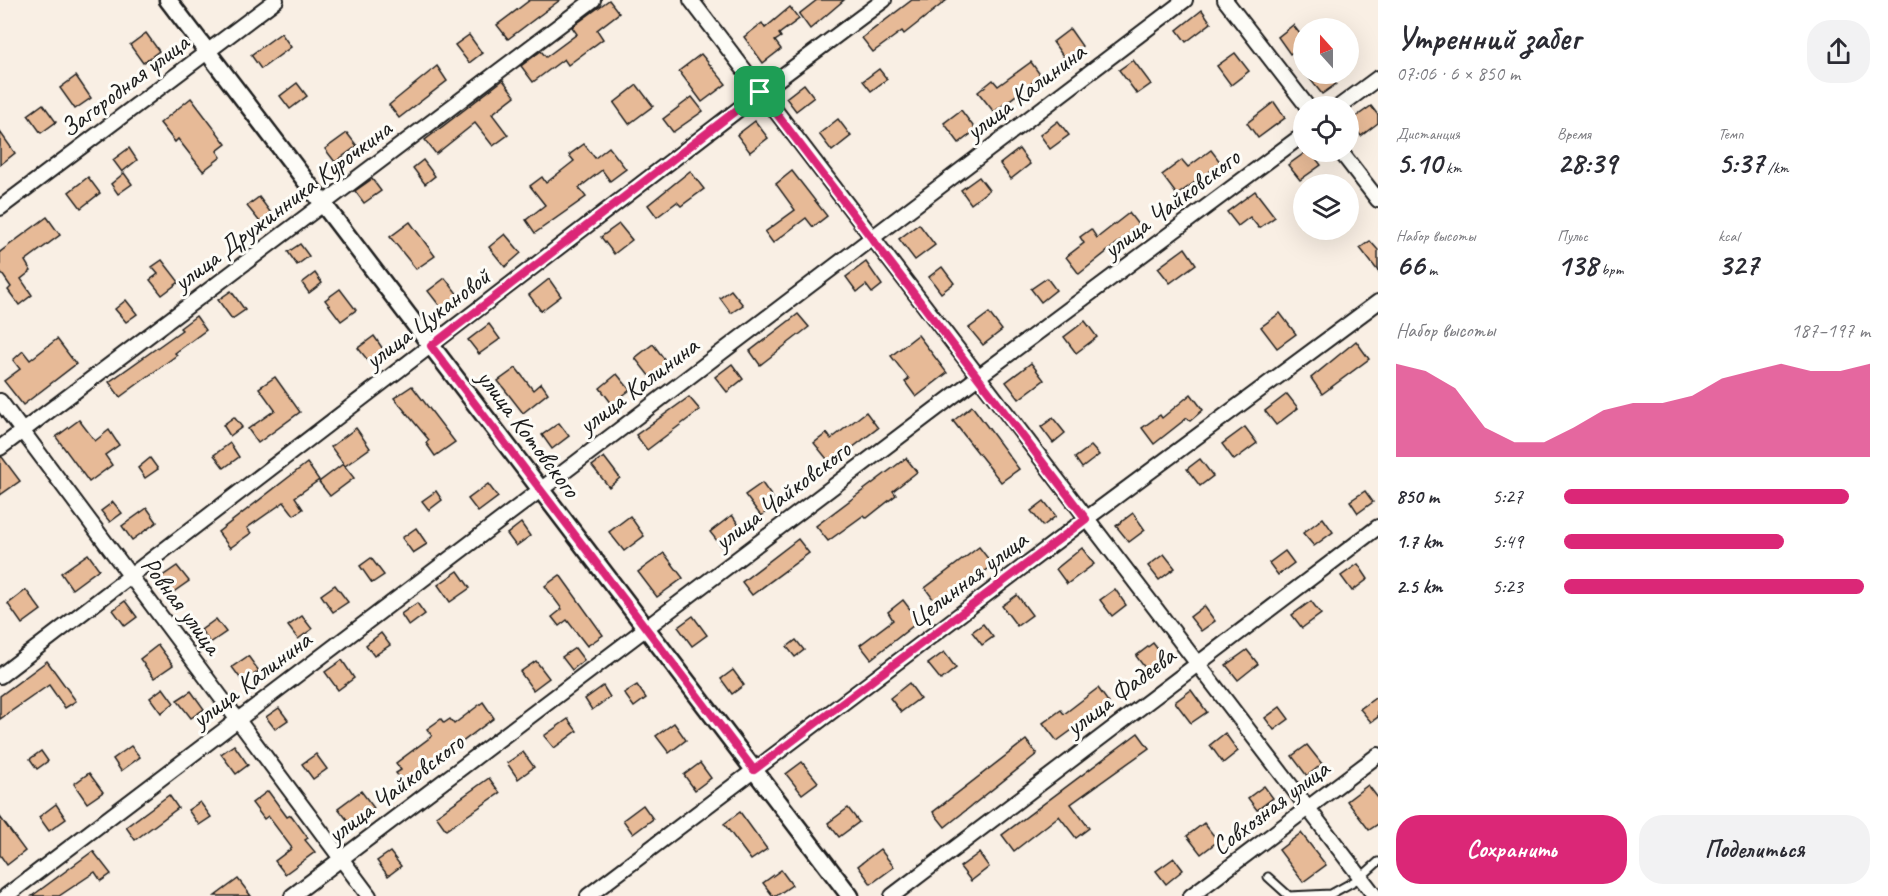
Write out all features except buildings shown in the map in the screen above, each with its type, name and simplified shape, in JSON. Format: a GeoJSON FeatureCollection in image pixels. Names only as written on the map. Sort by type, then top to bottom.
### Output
{"type":"FeatureCollection","features":[{"type":"Feature","properties":{"kind":"street","name":"улица Котовского"},"geometry":{"type":"LineString","coordinates":[[168,0],[850,896]]}},
{"type":"Feature","properties":{"kind":"street","name":"Загородная улица"},"geometry":{"type":"LineString","coordinates":[[0,208],[276,0]]}},
{"type":"Feature","properties":{"kind":"street","name":"улица Дружинника Курочкина"},"geometry":{"type":"LineString","coordinates":[[0,448],[593,0]]}},
{"type":"Feature","properties":{"kind":"street"},"geometry":{"type":"LineString","coordinates":[[691,0],[1375,896]]}},
{"type":"Feature","properties":{"kind":"street","name":"улица Цукановой"},"geometry":{"type":"LineString","coordinates":[[0,676],[760,92],[884,0]]}},
{"type":"Feature","properties":{"kind":"street","name":"улица Калинина"},"geometry":{"type":"LineString","coordinates":[[6,896],[1185,0]]}},
{"type":"Feature","properties":{"kind":"street"},"geometry":{"type":"LineString","coordinates":[[1225,0],[1299,96]]}},
{"type":"Feature","properties":{"kind":"street"},"geometry":{"type":"LineString","coordinates":[[1354,96],[1378,78]]}},
{"type":"Feature","properties":{"kind":"street","name":"улица Чайковского"},"geometry":{"type":"LineString","coordinates":[[292,896],[978,377],[1293,142]]}},
{"type":"Feature","properties":{"kind":"street"},"geometry":{"type":"LineString","coordinates":[[1349,162],[1378,200]]}},
{"type":"Feature","properties":{"kind":"street","name":"Целинная улица"},"geometry":{"type":"LineString","coordinates":[[588,896],[1086,519],[1378,302]]}},
{"type":"Feature","properties":{"kind":"street","name":"Ровная улица"},"geometry":{"type":"LineString","coordinates":[[0,401],[369,896]]}},
{"type":"Feature","properties":{"kind":"street","name":"улица Фадеева"},"geometry":{"type":"LineString","coordinates":[[892,896],[1378,527]]}},
{"type":"Feature","properties":{"kind":"street","name":"Совхозная улица"},"geometry":{"type":"LineString","coordinates":[[1191,896],[1378,756]]}},
{"type":"Feature","properties":{"kind":"lane"},"geometry":{"type":"LineString","coordinates":[[1268,878],[1289,896],[1331,894],[1360,878],[1378,862]]}},
{"type":"Feature","properties":{"kind":"route"},"geometry":{"type":"LineString","coordinates":[[760,92],[1086,519],[754,770],[431,346],[760,92]]}}]}
